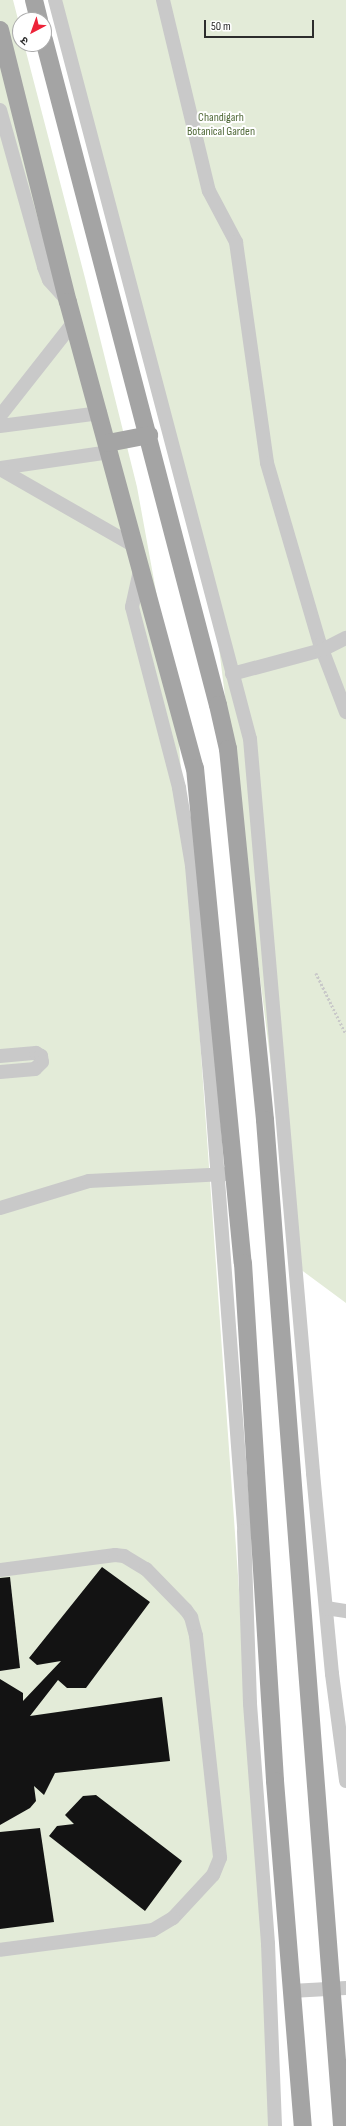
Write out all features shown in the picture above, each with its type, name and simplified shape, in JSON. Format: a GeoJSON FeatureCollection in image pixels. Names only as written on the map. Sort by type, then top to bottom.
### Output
{"type":"FeatureCollection","features":[{"type":"Feature","properties":{"kind":"main road"},"geometry":{"type":"LineString","coordinates":[[34,0],[37,12]]}},
{"type":"Feature","properties":{"kind":"main road"},"geometry":{"type":"LineString","coordinates":[[0,30],[68,302],[100,414],[195,768],[226,1174],[243,1263],[291,1991],[303,2126]]}},
{"type":"Feature","properties":{"kind":"main road"},"geometry":{"type":"LineString","coordinates":[[47,52],[148,435],[228,748],[265,1120],[339,1989],[342,2126]]}},
{"type":"Feature","properties":{"kind":"main road"},"geometry":{"type":"LineString","coordinates":[[109,448],[148,435]]}},
{"type":"Feature","properties":{"kind":"street"},"geometry":{"type":"LineString","coordinates":[[55,0],[250,739],[326,1608],[346,1781]]}},
{"type":"Feature","properties":{"kind":"street"},"geometry":{"type":"LineString","coordinates":[[163,0],[209,191],[236,242],[267,463],[322,650],[346,712]]}},
{"type":"Feature","properties":{"kind":"street"},"geometry":{"type":"LineString","coordinates":[[0,110],[44,267],[49,280],[68,302]]}},
{"type":"Feature","properties":{"kind":"street"},"geometry":{"type":"LineString","coordinates":[[0,416],[74,322]]}},
{"type":"Feature","properties":{"kind":"street"},"geometry":{"type":"LineString","coordinates":[[0,426],[100,414]]}},
{"type":"Feature","properties":{"kind":"street"},"geometry":{"type":"LineString","coordinates":[[0,469],[109,448]]}},
{"type":"Feature","properties":{"kind":"street"},"geometry":{"type":"LineString","coordinates":[[0,469],[136,547]]}},
{"type":"Feature","properties":{"kind":"street"},"geometry":{"type":"LineString","coordinates":[[232,674],[322,650],[346,638]]}},
{"type":"Feature","properties":{"kind":"street"},"geometry":{"type":"LineString","coordinates":[[0,1056],[36,1053],[41,1056],[42,1062],[35,1069],[0,1072]]}},
{"type":"Feature","properties":{"kind":"street"},"geometry":{"type":"LineString","coordinates":[[0,1208],[88,1181],[226,1174],[244,1531],[250,1704],[268,1944],[275,2126]]}},
{"type":"Feature","properties":{"kind":"street"},"geometry":{"type":"LineString","coordinates":[[0,1570],[115,1555],[124,1556],[146,1569],[186,1610],[191,1617],[196,1636],[220,1858],[213,1875],[174,1918],[153,1930],[0,1950]]}},
{"type":"Feature","properties":{"kind":"street"},"geometry":{"type":"LineString","coordinates":[[326,1608],[346,1611]]}},
{"type":"Feature","properties":{"kind":"street"},"geometry":{"type":"LineString","coordinates":[[291,1991],[339,1989]]}},
{"type":"Feature","properties":{"kind":"path"},"geometry":{"type":"LineString","coordinates":[[316,973],[346,1034]]}},
{"type":"Feature","properties":{"kind":"green space"},"geometry":{"type":"Polygon","coordinates":[[[0,0],[13,0],[16,12],[12,12],[12,52],[26,52],[85,278],[137,487],[176,701],[277,2126],[0,2126],[0,0]]]}},
{"type":"Feature","properties":{"kind":"green space","name":"Chandigarh Botanical Garden"},"geometry":{"type":"Polygon","coordinates":[[[59,0],[346,0],[346,1303],[296,1266],[214,608],[59,0]]]}},
{"type":"Feature","properties":{"kind":"building"},"geometry":{"type":"Polygon","coordinates":[[[102,1567],[150,1602],[86,1688],[67,1688],[58,1680],[30,1716],[162,1697],[170,1761],[55,1773],[44,1795],[34,1786],[36,1801],[30,1808],[0,1825],[0,1679],[23,1693],[23,1701],[61,1661],[37,1665],[29,1658],[102,1567]]]}},
{"type":"Feature","properties":{"kind":"building"},"geometry":{"type":"Polygon","coordinates":[[[10,1577],[20,1668],[0,1671],[0,1578],[10,1577]]]}},
{"type":"Feature","properties":{"kind":"building"},"geometry":{"type":"Polygon","coordinates":[[[96,1795],[182,1861],[145,1911],[49,1836],[57,1826],[74,1824],[65,1815],[83,1796],[96,1795]]]}},
{"type":"Feature","properties":{"kind":"building"},"geometry":{"type":"Polygon","coordinates":[[[40,1828],[54,1922],[0,1929],[0,1832],[40,1828]]]}}]}
